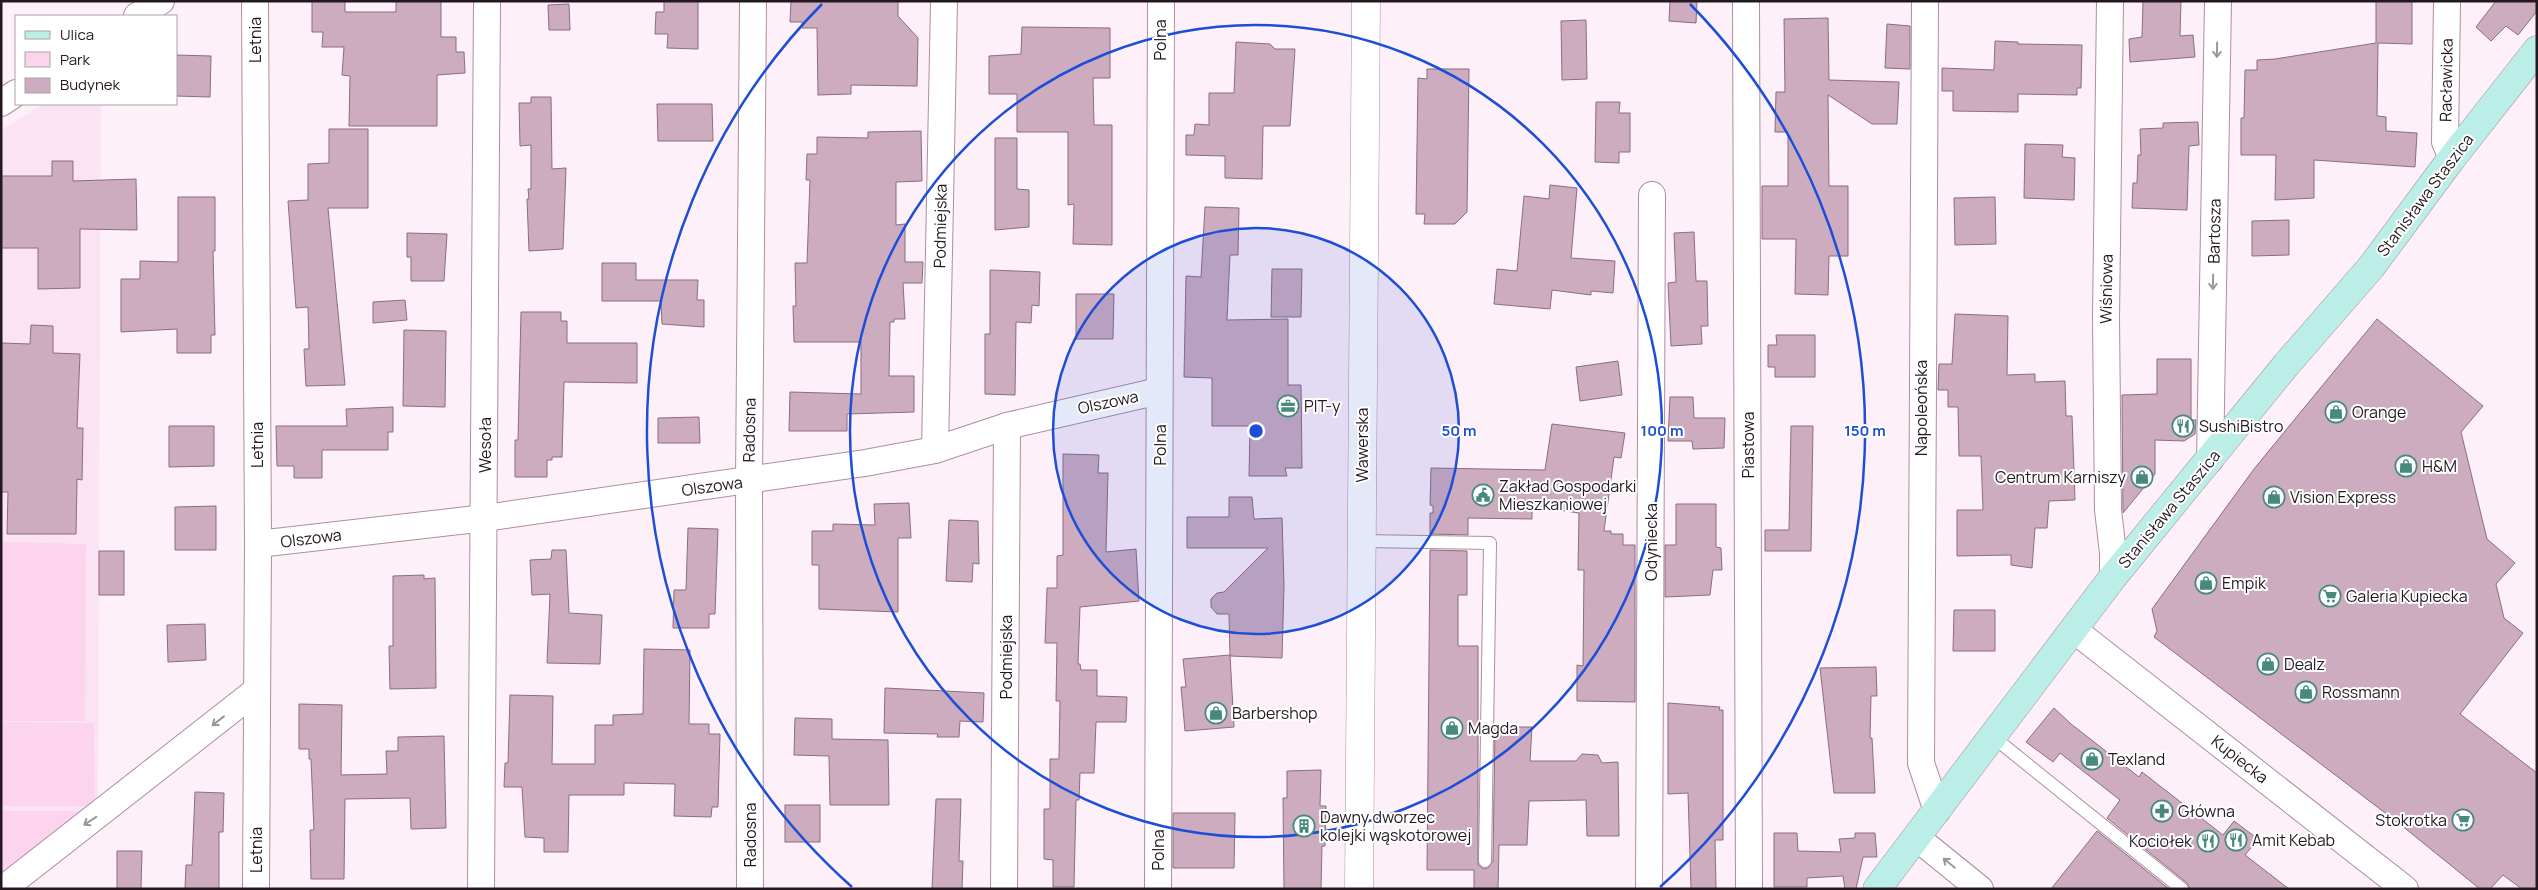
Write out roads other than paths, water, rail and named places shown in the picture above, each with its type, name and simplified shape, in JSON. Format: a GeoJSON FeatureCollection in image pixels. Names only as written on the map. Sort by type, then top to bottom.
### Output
{"type":"FeatureCollection","features":[{"type":"Feature","properties":{"kind":"main road","name":"Stanisława Staszica"},"geometry":{"type":"LineString","coordinates":[[1877,889],[2113,578],[2286,365],[2372,266],[2452,158],[2533,58]]}},
{"type":"Feature","properties":{"kind":"street"},"geometry":{"type":"LineString","coordinates":[[140,15],[161,1]]}},
{"type":"Feature","properties":{"kind":"street","name":"Letnia"},"geometry":{"type":"LineString","coordinates":[[255,1],[258,544],[256,889]]}},
{"type":"Feature","properties":{"kind":"street","name":"Wesoła"},"geometry":{"type":"LineString","coordinates":[[481,889],[487,1]]}},
{"type":"Feature","properties":{"kind":"street","name":"Radosna"},"geometry":{"type":"LineString","coordinates":[[750,889],[749,481],[753,1]]}},
{"type":"Feature","properties":{"kind":"street","name":"Podmiejska"},"geometry":{"type":"LineString","coordinates":[[936,450],[944,1]]}},
{"type":"Feature","properties":{"kind":"street","name":"Polna"},"geometry":{"type":"LineString","coordinates":[[1158,889],[1161,1]]}},
{"type":"Feature","properties":{"kind":"street","name":"Wawerska"},"geometry":{"type":"LineString","coordinates":[[1358,889],[1366,1]]}},
{"type":"Feature","properties":{"kind":"street","name":"Piastowa"},"geometry":{"type":"LineString","coordinates":[[1746,1],[1749,889]]}},
{"type":"Feature","properties":{"kind":"street","name":"Napoleońska"},"geometry":{"type":"LineString","coordinates":[[1924,1],[1921,763],[1937,811]]}},
{"type":"Feature","properties":{"kind":"street","name":"Wiśniowa"},"geometry":{"type":"LineString","coordinates":[[2110,1],[2106,319],[2108,510],[2113,553],[2113,578]]}},
{"type":"Feature","properties":{"kind":"street","name":"Bartosza"},"geometry":{"type":"LineString","coordinates":[[2210,460],[2218,1]]}},
{"type":"Feature","properties":{"kind":"street","name":"Racławicka"},"geometry":{"type":"LineString","coordinates":[[2446,1],[2445,142],[2452,158]]}},
{"type":"Feature","properties":{"kind":"street"},"geometry":{"type":"LineString","coordinates":[[1,102],[15,94]]}},
{"type":"Feature","properties":{"kind":"street","name":"Odyniecka"},"geometry":{"type":"LineString","coordinates":[[1649,889],[1652,195]]}},
{"type":"Feature","properties":{"kind":"street","name":"Olszowa"},"geometry":{"type":"LineString","coordinates":[[258,544],[485,518],[749,481],[936,450],[1007,426],[1160,391]]}},
{"type":"Feature","properties":{"kind":"street","name":"Podmiejska"},"geometry":{"type":"LineString","coordinates":[[1004,889],[1007,426]]}},
{"type":"Feature","properties":{"kind":"street","name":"Kupiecka"},"geometry":{"type":"LineString","coordinates":[[2074,630],[2406,889]]}},
{"type":"Feature","properties":{"kind":"street"},"geometry":{"type":"LineString","coordinates":[[3,889],[257,690]]}},
{"type":"Feature","properties":{"kind":"street"},"geometry":{"type":"LineString","coordinates":[[1917,838],[1980,889]]}},
{"type":"Feature","properties":{"kind":"lane"},"geometry":{"type":"LineString","coordinates":[[1362,542],[1490,543],[1485,861]]}},
{"type":"Feature","properties":{"kind":"lane"},"geometry":{"type":"LineString","coordinates":[[1992,736],[2182,889]]}},
{"type":"Feature","properties":{"kind":"place","name":"PIT-y"},"geometry":{"type":"Point","coordinates":[1288,406]}},
{"type":"Feature","properties":{"kind":"place","name":"Orange"},"geometry":{"type":"Point","coordinates":[2336,412]}},
{"type":"Feature","properties":{"kind":"place","name":"SushiBistro"},"geometry":{"type":"Point","coordinates":[2183,426]}},
{"type":"Feature","properties":{"kind":"place","name":"H&M"},"geometry":{"type":"Point","coordinates":[2406,466]}},
{"type":"Feature","properties":{"kind":"place","name":"Centrum Karniszy"},"geometry":{"type":"Point","coordinates":[2142,477]}},
{"type":"Feature","properties":{"kind":"place","name":"Zakład Gospodarki Mieszkaniowej"},"geometry":{"type":"Point","coordinates":[1483,495]}},
{"type":"Feature","properties":{"kind":"place","name":"Vision Express"},"geometry":{"type":"Point","coordinates":[2274,497]}},
{"type":"Feature","properties":{"kind":"place","name":"Empik"},"geometry":{"type":"Point","coordinates":[2206,583]}},
{"type":"Feature","properties":{"kind":"place","name":"Galeria Kupiecka"},"geometry":{"type":"Point","coordinates":[2330,596]}},
{"type":"Feature","properties":{"kind":"place","name":"Dealz"},"geometry":{"type":"Point","coordinates":[2268,664]}},
{"type":"Feature","properties":{"kind":"place","name":"Rossmann"},"geometry":{"type":"Point","coordinates":[2306,692]}},
{"type":"Feature","properties":{"kind":"place","name":"Barbershop"},"geometry":{"type":"Point","coordinates":[1216,713]}},
{"type":"Feature","properties":{"kind":"place","name":"Magda"},"geometry":{"type":"Point","coordinates":[1452,728]}},
{"type":"Feature","properties":{"kind":"place","name":"Texland"},"geometry":{"type":"Point","coordinates":[2092,759]}},
{"type":"Feature","properties":{"kind":"place","name":"Główna"},"geometry":{"type":"Point","coordinates":[2162,811]}},
{"type":"Feature","properties":{"kind":"place","name":"Stokrotka"},"geometry":{"type":"Point","coordinates":[2463,820]}},
{"type":"Feature","properties":{"kind":"place","name":"Dawny dworzec kolejki wąskotorowej"},"geometry":{"type":"Point","coordinates":[1304,826]}},
{"type":"Feature","properties":{"kind":"place","name":"Amit Kebab"},"geometry":{"type":"Point","coordinates":[2236,840]}},
{"type":"Feature","properties":{"kind":"place","name":"Kociołek"},"geometry":{"type":"Point","coordinates":[2208,841]}}]}
